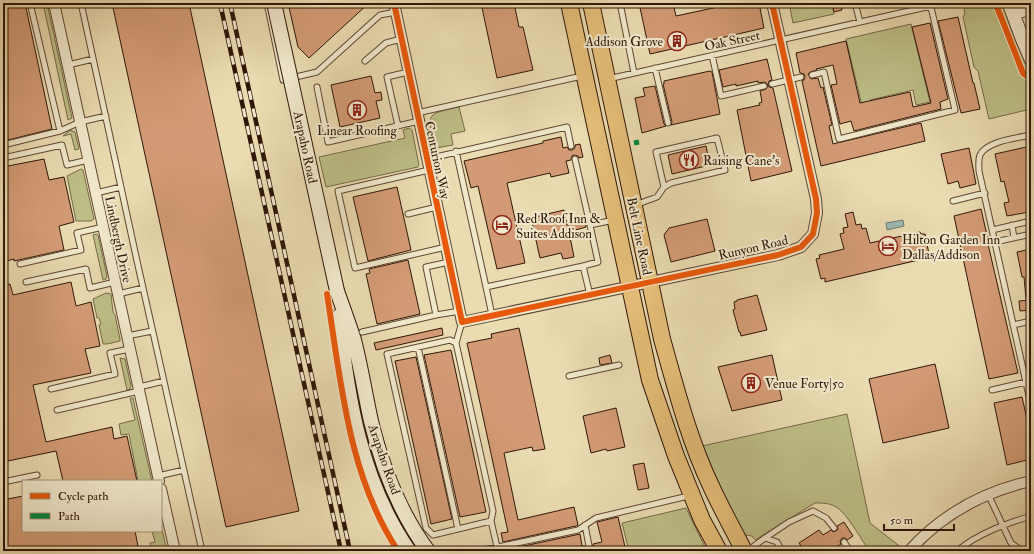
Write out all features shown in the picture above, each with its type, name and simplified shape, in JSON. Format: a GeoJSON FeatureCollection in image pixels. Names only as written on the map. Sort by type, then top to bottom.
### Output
{"type":"FeatureCollection","features":[{"type":"Feature","properties":{"kind":"main road","name":"Arapaho Road"},"geometry":{"type":"LineString","coordinates":[[274,3],[337,291],[354,340],[371,421],[382,459],[402,508],[428,551]]}},
{"type":"Feature","properties":{"kind":"main road","name":"Belt Line Road"},"geometry":{"type":"LineString","coordinates":[[569,3],[652,387],[676,456],[702,520],[719,551]]}},
{"type":"Feature","properties":{"kind":"main road","name":"Belt Line Road"},"geometry":{"type":"LineString","coordinates":[[591,3],[662,339],[675,386],[693,442],[711,486],[744,551]]}},
{"type":"Feature","properties":{"kind":"main road"},"geometry":{"type":"LineString","coordinates":[[574,23],[584,28],[594,67],[597,73],[607,79]]}},
{"type":"Feature","properties":{"kind":"main road"},"geometry":{"type":"LineString","coordinates":[[585,75],[594,78],[600,87],[607,119],[618,131]]}},
{"type":"Feature","properties":{"kind":"main road","name":"Arapaho Road"},"geometry":{"type":"LineString","coordinates":[[337,291],[342,346],[353,415],[361,450],[373,483],[390,519],[409,551]]}},
{"type":"Feature","properties":{"kind":"main road"},"geometry":{"type":"LineString","coordinates":[[692,494],[711,486]]}},
{"type":"Feature","properties":{"kind":"street","name":"Lindbergh Drive"},"geometry":{"type":"LineString","coordinates":[[54,3],[159,478]]}},
{"type":"Feature","properties":{"kind":"street","name":"Runyon Road"},"geometry":{"type":"LineString","coordinates":[[462,322],[778,254],[800,247],[813,234],[817,213],[816,199],[772,3]]}},
{"type":"Feature","properties":{"kind":"street","name":"Centurion Way"},"geometry":{"type":"LineString","coordinates":[[394,8],[462,322]]}},
{"type":"Feature","properties":{"kind":"street"},"geometry":{"type":"LineString","coordinates":[[1031,10],[1011,8],[1031,59]]}},
{"type":"Feature","properties":{"kind":"street"},"geometry":{"type":"LineString","coordinates":[[909,551],[940,521],[960,508],[988,494],[1013,485],[1031,481]]}},
{"type":"Feature","properties":{"kind":"street"},"geometry":{"type":"LineString","coordinates":[[162,493],[175,551]]}},
{"type":"Feature","properties":{"kind":"lane"},"geometry":{"type":"LineString","coordinates":[[30,3],[60,132]]}},
{"type":"Feature","properties":{"kind":"lane"},"geometry":{"type":"LineString","coordinates":[[81,3],[202,551]]}},
{"type":"Feature","properties":{"kind":"lane"},"geometry":{"type":"LineString","coordinates":[[266,3],[284,80],[317,72],[380,15],[394,8]]}},
{"type":"Feature","properties":{"kind":"lane"},"geometry":{"type":"LineString","coordinates":[[620,3],[634,73]]}},
{"type":"Feature","properties":{"kind":"lane"},"geometry":{"type":"LineString","coordinates":[[855,3],[860,22]]}},
{"type":"Feature","properties":{"kind":"lane"},"geometry":{"type":"LineString","coordinates":[[812,75],[824,72],[839,139],[955,110],[931,4]]}},
{"type":"Feature","properties":{"kind":"lane","name":"Oak Street"},"geometry":{"type":"LineString","coordinates":[[607,79],[860,22],[931,4]]}},
{"type":"Feature","properties":{"kind":"lane"},"geometry":{"type":"LineString","coordinates":[[365,61],[386,43],[401,39]]}},
{"type":"Feature","properties":{"kind":"lane"},"geometry":{"type":"LineString","coordinates":[[712,55],[721,96],[764,86]]}},
{"type":"Feature","properties":{"kind":"lane"},"geometry":{"type":"LineString","coordinates":[[68,65],[93,59]]}},
{"type":"Feature","properties":{"kind":"lane"},"geometry":{"type":"LineString","coordinates":[[655,68],[668,123]]}},
{"type":"Feature","properties":{"kind":"lane"},"geometry":{"type":"LineString","coordinates":[[398,126],[387,77],[408,72]]}},
{"type":"Feature","properties":{"kind":"lane"},"geometry":{"type":"LineString","coordinates":[[317,87],[328,142],[398,126],[418,117],[585,75]]}},
{"type":"Feature","properties":{"kind":"lane"},"geometry":{"type":"LineString","coordinates":[[772,84],[801,77]]}},
{"type":"Feature","properties":{"kind":"lane"},"geometry":{"type":"LineString","coordinates":[[3,145],[60,132],[80,122],[106,116]]}},
{"type":"Feature","properties":{"kind":"lane"},"geometry":{"type":"LineString","coordinates":[[427,159],[456,151],[567,127],[571,146]]}},
{"type":"Feature","properties":{"kind":"lane"},"geometry":{"type":"LineString","coordinates":[[1031,135],[991,145],[984,150],[979,157],[980,171],[992,230],[1031,405]]}},
{"type":"Feature","properties":{"kind":"lane"},"geometry":{"type":"LineString","coordinates":[[634,205],[657,197],[664,186],[671,183],[725,170],[717,138],[656,152],[664,186]]}},
{"type":"Feature","properties":{"kind":"lane"},"geometry":{"type":"LineString","coordinates":[[3,158],[62,145],[67,165],[88,160]]}},
{"type":"Feature","properties":{"kind":"lane"},"geometry":{"type":"LineString","coordinates":[[456,151],[492,316]]}},
{"type":"Feature","properties":{"kind":"lane"},"geometry":{"type":"LineString","coordinates":[[486,287],[598,262],[575,159]]}},
{"type":"Feature","properties":{"kind":"lane"},"geometry":{"type":"LineString","coordinates":[[429,170],[338,191],[355,268],[446,247]]}},
{"type":"Feature","properties":{"kind":"lane"},"geometry":{"type":"LineString","coordinates":[[96,192],[121,187]]}},
{"type":"Feature","properties":{"kind":"lane"},"geometry":{"type":"LineString","coordinates":[[952,201],[985,193]]}},
{"type":"Feature","properties":{"kind":"lane"},"geometry":{"type":"LineString","coordinates":[[408,214],[437,207]]}},
{"type":"Feature","properties":{"kind":"lane"},"geometry":{"type":"LineString","coordinates":[[590,225],[616,219]]}},
{"type":"Feature","properties":{"kind":"lane"},"geometry":{"type":"LineString","coordinates":[[992,230],[1031,221]]}},
{"type":"Feature","properties":{"kind":"lane"},"geometry":{"type":"LineString","coordinates":[[1012,225],[1014,238]]}},
{"type":"Feature","properties":{"kind":"lane"},"geometry":{"type":"LineString","coordinates":[[20,264],[81,250],[77,233],[103,227]]}},
{"type":"Feature","properties":{"kind":"lane"},"geometry":{"type":"LineString","coordinates":[[995,242],[1031,234]]}},
{"type":"Feature","properties":{"kind":"lane"},"geometry":{"type":"LineString","coordinates":[[436,315],[426,267],[449,262]]}},
{"type":"Feature","properties":{"kind":"lane"},"geometry":{"type":"LineString","coordinates":[[583,266],[590,294]]}},
{"type":"Feature","properties":{"kind":"lane"},"geometry":{"type":"LineString","coordinates":[[26,282],[86,269],[90,288],[115,282]]}},
{"type":"Feature","properties":{"kind":"lane"},"geometry":{"type":"LineString","coordinates":[[118,294],[143,288]]}},
{"type":"Feature","properties":{"kind":"lane"},"geometry":{"type":"LineString","coordinates":[[362,332],[460,311]]}},
{"type":"Feature","properties":{"kind":"lane"},"geometry":{"type":"LineString","coordinates":[[1013,325],[1031,321]]}},
{"type":"Feature","properties":{"kind":"lane"},"geometry":{"type":"LineString","coordinates":[[462,322],[456,343],[493,511],[492,521],[497,549]]}},
{"type":"Feature","properties":{"kind":"lane"},"geometry":{"type":"LineString","coordinates":[[127,336],[152,330]]}},
{"type":"Feature","properties":{"kind":"lane"},"geometry":{"type":"LineString","coordinates":[[456,343],[450,340],[387,354],[426,528],[433,535],[492,521]]}},
{"type":"Feature","properties":{"kind":"lane"},"geometry":{"type":"LineString","coordinates":[[418,347],[458,529]]}},
{"type":"Feature","properties":{"kind":"lane"},"geometry":{"type":"LineString","coordinates":[[51,389],[115,374],[110,353],[130,348]]}},
{"type":"Feature","properties":{"kind":"lane"},"geometry":{"type":"LineString","coordinates":[[569,376],[619,365]]}},
{"type":"Feature","properties":{"kind":"lane"},"geometry":{"type":"LineString","coordinates":[[57,410],[164,382]]}},
{"type":"Feature","properties":{"kind":"lane"},"geometry":{"type":"LineString","coordinates":[[992,390],[1026,382]]}},
{"type":"Feature","properties":{"kind":"lane"},"geometry":{"type":"LineString","coordinates":[[159,478],[184,470]]}},
{"type":"Feature","properties":{"kind":"lane"},"geometry":{"type":"LineString","coordinates":[[3,482],[37,475]]}},
{"type":"Feature","properties":{"kind":"lane"},"geometry":{"type":"LineString","coordinates":[[479,551],[497,549],[578,530],[596,518],[692,494]]}},
{"type":"Feature","properties":{"kind":"lane"},"geometry":{"type":"LineString","coordinates":[[988,494],[1011,543],[1022,551]]}},
{"type":"Feature","properties":{"kind":"lane"},"geometry":{"type":"LineString","coordinates":[[748,551],[789,522],[813,510],[826,518],[834,528]]}},
{"type":"Feature","properties":{"kind":"lane"},"geometry":{"type":"LineString","coordinates":[[957,551],[995,528],[1031,516]]}},
{"type":"Feature","properties":{"kind":"lane"},"geometry":{"type":"LineString","coordinates":[[585,525],[590,551]]}},
{"type":"Feature","properties":{"kind":"lane"},"geometry":{"type":"LineString","coordinates":[[765,538],[776,542],[782,551]]}},
{"type":"Feature","properties":{"kind":"lane"},"geometry":{"type":"LineString","coordinates":[[844,542],[850,551]]}},
{"type":"Feature","properties":{"kind":"green space"},"geometry":{"type":"Polygon","coordinates":[[[43,3],[47,3],[72,118],[68,120],[43,3]]]}},
{"type":"Feature","properties":{"kind":"green space"},"geometry":{"type":"Polygon","coordinates":[[[789,3],[832,3],[834,14],[793,23],[789,3]]]}},
{"type":"Feature","properties":{"kind":"green space"},"geometry":{"type":"Polygon","coordinates":[[[963,3],[1002,3],[1015,41],[1031,70],[1031,109],[989,119],[978,71],[974,67],[963,17],[965,13],[963,3]]]}},
{"type":"Feature","properties":{"kind":"green space"},"geometry":{"type":"Polygon","coordinates":[[[911,24],[930,102],[916,105],[913,90],[870,100],[873,112],[864,114],[846,39],[911,24]]]}},
{"type":"Feature","properties":{"kind":"green space"},"geometry":{"type":"Polygon","coordinates":[[[459,107],[465,131],[451,134],[453,145],[436,148],[434,146],[430,127],[432,117],[440,111],[459,107]]]}},
{"type":"Feature","properties":{"kind":"green space"},"geometry":{"type":"Polygon","coordinates":[[[409,128],[412,130],[419,165],[418,167],[326,187],[319,157],[405,138],[403,130],[409,128]]]}},
{"type":"Feature","properties":{"kind":"green space"},"geometry":{"type":"Polygon","coordinates":[[[70,130],[75,132],[79,149],[75,150],[71,134],[63,136],[70,130]]]}},
{"type":"Feature","properties":{"kind":"green space"},"geometry":{"type":"Polygon","coordinates":[[[81,169],[83,170],[94,219],[91,221],[76,221],[67,176],[81,169]]]}},
{"type":"Feature","properties":{"kind":"green space"},"geometry":{"type":"Polygon","coordinates":[[[93,235],[98,235],[107,276],[106,279],[103,280],[93,235]]]}},
{"type":"Feature","properties":{"kind":"green space"},"geometry":{"type":"Polygon","coordinates":[[[106,293],[111,294],[113,312],[115,315],[120,341],[103,344],[99,325],[101,324],[99,318],[97,318],[93,299],[106,293]]]}},
{"type":"Feature","properties":{"kind":"green space"},"geometry":{"type":"Polygon","coordinates":[[[120,358],[125,359],[131,386],[130,389],[127,390],[120,358]]]}},
{"type":"Feature","properties":{"kind":"green space"},"geometry":{"type":"Polygon","coordinates":[[[130,398],[133,398],[152,480],[138,480],[129,434],[121,435],[119,424],[135,420],[130,398]]]}},
{"type":"Feature","properties":{"kind":"green space"},"geometry":{"type":"Polygon","coordinates":[[[847,414],[870,523],[902,548],[900,551],[874,551],[871,548],[868,549],[844,514],[836,507],[823,503],[815,503],[755,540],[752,536],[746,535],[743,537],[702,446],[847,414]]]}},
{"type":"Feature","properties":{"kind":"green space"},"geometry":{"type":"Polygon","coordinates":[[[686,508],[707,551],[629,551],[622,523],[686,508]]]}},
{"type":"Feature","properties":{"kind":"green space"},"geometry":{"type":"Polygon","coordinates":[[[162,529],[167,551],[152,551],[150,543],[155,542],[152,532],[162,532],[162,529]]]}},
{"type":"Feature","properties":{"kind":"water"},"geometry":{"type":"Polygon","coordinates":[[[903,220],[904,226],[887,230],[886,223],[903,220]]]}},
{"type":"Feature","properties":{"kind":"building"},"geometry":{"type":"Polygon","coordinates":[[[3,3],[25,3],[52,129],[8,140],[3,114],[3,3]]]}},
{"type":"Feature","properties":{"kind":"building"},"geometry":{"type":"Polygon","coordinates":[[[112,3],[189,3],[299,511],[226,527],[112,3]]]}},
{"type":"Feature","properties":{"kind":"building"},"geometry":{"type":"Polygon","coordinates":[[[288,3],[369,3],[309,58],[298,47],[288,3]]]}},
{"type":"Feature","properties":{"kind":"building"},"geometry":{"type":"Polygon","coordinates":[[[481,3],[514,3],[519,27],[523,27],[533,70],[497,78],[481,3]]]}},
{"type":"Feature","properties":{"kind":"building","name":"Addison Grove"},"geometry":{"type":"Polygon","coordinates":[[[639,3],[673,3],[676,16],[727,5],[726,3],[759,3],[764,28],[650,54],[639,3]]]}},
{"type":"Feature","properties":{"kind":"building"},"geometry":{"type":"Polygon","coordinates":[[[832,3],[840,3],[842,10],[834,12],[832,3]]]}},
{"type":"Feature","properties":{"kind":"building"},"geometry":{"type":"Polygon","coordinates":[[[958,17],[980,109],[961,113],[938,21],[958,17]]]}},
{"type":"Feature","properties":{"kind":"building"},"geometry":{"type":"Polygon","coordinates":[[[930,23],[948,99],[940,102],[941,109],[854,131],[851,121],[840,124],[831,85],[837,84],[833,65],[816,69],[817,70],[808,74],[811,79],[818,78],[821,88],[823,87],[832,125],[829,126],[833,144],[921,123],[925,141],[821,166],[802,81],[804,80],[805,76],[804,74],[800,73],[796,53],[846,41],[860,103],[910,92],[913,107],[931,103],[912,27],[930,23]]]}},
{"type":"Feature","properties":{"kind":"building"},"geometry":{"type":"Polygon","coordinates":[[[767,59],[772,80],[769,81],[768,85],[765,82],[758,83],[758,81],[736,86],[736,84],[723,87],[719,70],[767,59]]]}},
{"type":"Feature","properties":{"kind":"building"},"geometry":{"type":"Polygon","coordinates":[[[710,71],[712,72],[720,114],[671,125],[672,122],[663,84],[664,81],[710,71]]]}},
{"type":"Feature","properties":{"kind":"building","name":"Linear Roofing"},"geometry":{"type":"Polygon","coordinates":[[[371,76],[375,93],[381,92],[382,100],[376,101],[380,118],[340,127],[331,85],[371,76]]]}},
{"type":"Feature","properties":{"kind":"building"},"geometry":{"type":"Polygon","coordinates":[[[768,85],[769,87],[773,88],[792,171],[751,181],[737,110],[760,105],[759,103],[762,102],[760,91],[766,89],[768,85]]]}},
{"type":"Feature","properties":{"kind":"building"},"geometry":{"type":"Polygon","coordinates":[[[655,86],[664,124],[666,126],[642,133],[635,98],[645,96],[643,88],[655,86]]]}},
{"type":"Feature","properties":{"kind":"building","name":"Red Roof Inn & Suites Addison"},"geometry":{"type":"Polygon","coordinates":[[[561,137],[563,148],[567,147],[569,150],[572,150],[575,148],[575,145],[580,144],[583,157],[579,158],[578,156],[574,155],[572,156],[571,160],[566,161],[569,173],[551,177],[550,173],[507,183],[525,263],[497,269],[478,186],[471,188],[464,161],[543,143],[543,141],[561,137]]]}},
{"type":"Feature","properties":{"kind":"building","name":"Raising Cane's"},"geometry":{"type":"Polygon","coordinates":[[[706,146],[710,165],[672,174],[668,155],[706,146]]]}},
{"type":"Feature","properties":{"kind":"building"},"geometry":{"type":"Polygon","coordinates":[[[1031,146],[1031,197],[1026,198],[1029,212],[1007,216],[1004,203],[1009,202],[1004,181],[1001,182],[995,154],[1031,146]]]}},
{"type":"Feature","properties":{"kind":"building"},"geometry":{"type":"Polygon","coordinates":[[[969,148],[976,184],[960,188],[958,181],[948,184],[941,154],[969,148]]]}},
{"type":"Feature","properties":{"kind":"building"},"geometry":{"type":"Polygon","coordinates":[[[44,159],[49,180],[64,177],[74,222],[59,226],[64,250],[3,262],[3,221],[6,220],[3,209],[3,167],[44,159]]]}},
{"type":"Feature","properties":{"kind":"building"},"geometry":{"type":"Polygon","coordinates":[[[397,187],[411,250],[368,261],[353,197],[397,187]]]}},
{"type":"Feature","properties":{"kind":"building"},"geometry":{"type":"Polygon","coordinates":[[[981,209],[1018,373],[989,379],[954,216],[981,209]]]}},
{"type":"Feature","properties":{"kind":"building"},"geometry":{"type":"Polygon","coordinates":[[[564,210],[567,225],[585,221],[586,227],[569,232],[574,257],[563,259],[561,253],[540,258],[531,218],[564,210]]]}},
{"type":"Feature","properties":{"kind":"building","name":"Hilton Garden Inn Dallas/Addison"},"geometry":{"type":"Polygon","coordinates":[[[853,212],[856,225],[861,224],[862,229],[866,228],[870,243],[920,232],[921,234],[925,234],[929,254],[926,255],[927,258],[825,282],[825,278],[821,279],[816,259],[820,258],[819,255],[844,249],[840,234],[844,233],[843,228],[848,227],[845,214],[853,212]]]}},
{"type":"Feature","properties":{"kind":"building"},"geometry":{"type":"Polygon","coordinates":[[[707,219],[715,251],[671,262],[664,235],[669,228],[707,219]]]}},
{"type":"Feature","properties":{"kind":"building"},"geometry":{"type":"Polygon","coordinates":[[[1031,249],[1031,298],[1026,299],[1024,277],[1022,277],[1017,252],[1031,249]]]}},
{"type":"Feature","properties":{"kind":"building"},"geometry":{"type":"Polygon","coordinates":[[[408,260],[420,314],[377,324],[366,274],[370,273],[369,269],[408,260]]]}},
{"type":"Feature","properties":{"kind":"building"},"geometry":{"type":"Polygon","coordinates":[[[71,282],[76,306],[91,302],[100,346],[85,349],[91,373],[33,385],[46,442],[112,427],[114,439],[127,436],[137,480],[63,480],[56,451],[3,462],[3,286],[10,284],[13,295],[71,282]]]}},
{"type":"Feature","properties":{"kind":"building"},"geometry":{"type":"Polygon","coordinates":[[[757,295],[767,330],[741,336],[733,310],[735,309],[734,302],[757,295]]]}},
{"type":"Feature","properties":{"kind":"building"},"geometry":{"type":"Polygon","coordinates":[[[1031,300],[1031,310],[1020,311],[1019,301],[1031,300]]]}},
{"type":"Feature","properties":{"kind":"building"},"geometry":{"type":"Polygon","coordinates":[[[442,328],[443,335],[376,350],[374,343],[442,328]]]}},
{"type":"Feature","properties":{"kind":"building"},"geometry":{"type":"Polygon","coordinates":[[[519,328],[545,449],[533,451],[532,447],[504,453],[518,520],[574,507],[578,525],[503,542],[501,533],[508,532],[467,343],[492,338],[491,334],[519,328]]]}},
{"type":"Feature","properties":{"kind":"building"},"geometry":{"type":"Polygon","coordinates":[[[451,350],[486,512],[460,517],[424,355],[451,350]]]}},
{"type":"Feature","properties":{"kind":"building"},"geometry":{"type":"Polygon","coordinates":[[[610,355],[612,363],[600,365],[599,358],[610,355]]]}},
{"type":"Feature","properties":{"kind":"building","name":"Venue Forty|50"},"geometry":{"type":"Polygon","coordinates":[[[772,355],[782,400],[732,411],[718,367],[772,355]]]}},
{"type":"Feature","properties":{"kind":"building"},"geometry":{"type":"Polygon","coordinates":[[[416,357],[452,519],[431,524],[395,361],[416,357]]]}},
{"type":"Feature","properties":{"kind":"building"},"geometry":{"type":"Polygon","coordinates":[[[935,364],[949,428],[883,443],[869,379],[935,364]]]}},
{"type":"Feature","properties":{"kind":"building"},"geometry":{"type":"Polygon","coordinates":[[[1022,397],[1031,437],[1031,459],[1007,465],[994,403],[1022,397]]]}},
{"type":"Feature","properties":{"kind":"building"},"geometry":{"type":"Polygon","coordinates":[[[616,408],[625,447],[607,451],[606,449],[591,453],[583,416],[616,408]]]}},
{"type":"Feature","properties":{"kind":"building"},"geometry":{"type":"Polygon","coordinates":[[[644,463],[649,488],[638,490],[633,465],[644,463]]]}},
{"type":"Feature","properties":{"kind":"building"},"geometry":{"type":"Polygon","coordinates":[[[22,496],[22,532],[135,532],[138,546],[114,551],[3,551],[3,500],[22,496]]]}},
{"type":"Feature","properties":{"kind":"building"},"geometry":{"type":"Polygon","coordinates":[[[618,517],[626,551],[594,551],[593,544],[602,542],[597,522],[618,517]]]}},
{"type":"Feature","properties":{"kind":"building"},"geometry":{"type":"Polygon","coordinates":[[[844,522],[853,536],[847,540],[842,538],[840,541],[841,544],[830,551],[804,551],[799,543],[819,530],[823,535],[831,530],[833,532],[836,531],[838,529],[837,526],[844,522]]]}},
{"type":"Feature","properties":{"kind":"building"},"geometry":{"type":"Polygon","coordinates":[[[580,534],[582,546],[585,546],[586,551],[505,551],[505,550],[580,534]]]}},
{"type":"Feature","properties":{"kind":"railway"},"geometry":{"type":"LineString","coordinates":[[220,3],[341,551]]}},
{"type":"Feature","properties":{"kind":"railway"},"geometry":{"type":"LineString","coordinates":[[230,3],[350,551]]}},
{"type":"Feature","properties":{"kind":"marked path"},"geometry":{"type":"LineString","coordinates":[[634,143],[639,142]]}},
{"type":"Feature","properties":{"kind":"cycle path"},"geometry":{"type":"LineString","coordinates":[[394,3],[462,322],[778,255],[801,247],[813,234],[817,213],[816,199],[772,3]]}},
{"type":"Feature","properties":{"kind":"cycle path"},"geometry":{"type":"LineString","coordinates":[[995,3],[1023,73],[1031,79]]}},
{"type":"Feature","properties":{"kind":"cycle path"},"geometry":{"type":"LineString","coordinates":[[327,294],[342,394],[357,459],[381,522],[398,551]]}},
{"type":"Feature","properties":{"kind":"place","name":"Addison Grove"},"geometry":{"type":"Point","coordinates":[677,41]}},
{"type":"Feature","properties":{"kind":"place","name":"Linear Roofing"},"geometry":{"type":"Point","coordinates":[357,110]}},
{"type":"Feature","properties":{"kind":"place","name":"Raising Cane's"},"geometry":{"type":"Point","coordinates":[689,160]}},
{"type":"Feature","properties":{"kind":"place","name":"Red Roof Inn & Suites Addison"},"geometry":{"type":"Point","coordinates":[502,225]}},
{"type":"Feature","properties":{"kind":"place","name":"Hilton Garden Inn Dallas/Addison"},"geometry":{"type":"Point","coordinates":[888,246]}},
{"type":"Feature","properties":{"kind":"place","name":"Venue Forty|50"},"geometry":{"type":"Point","coordinates":[751,383]}}]}
